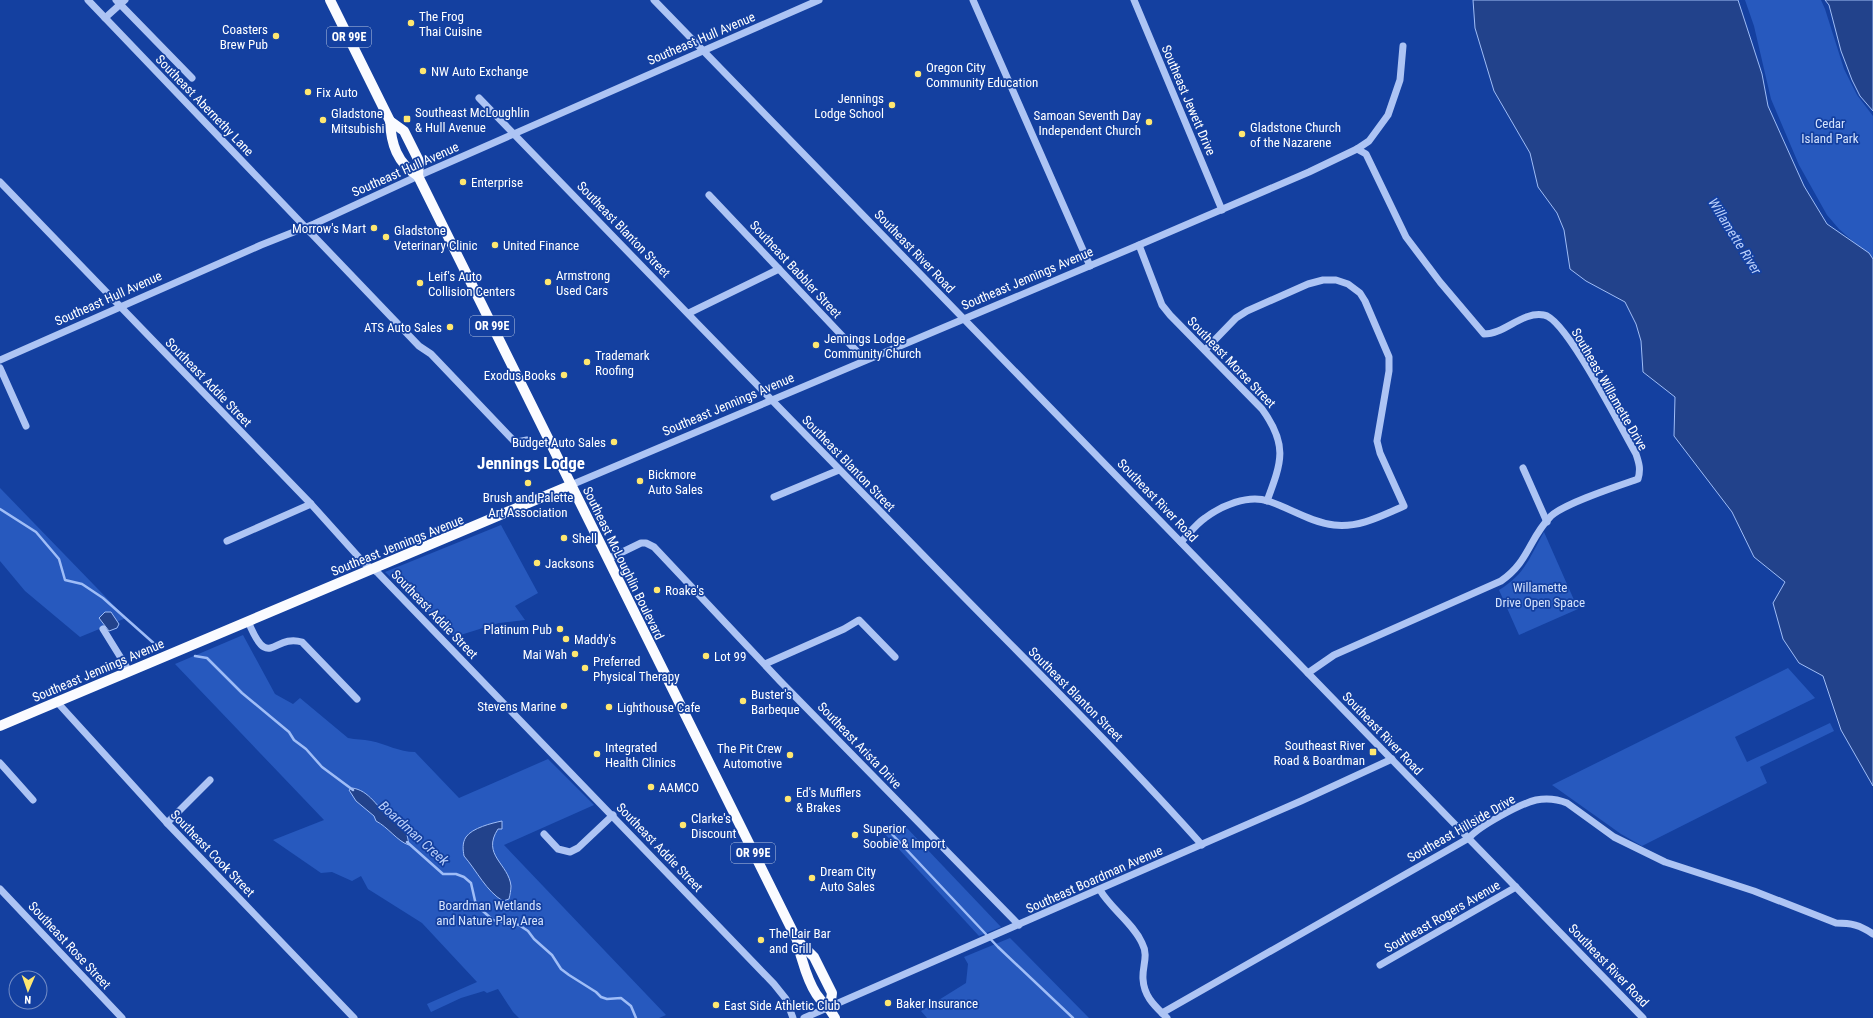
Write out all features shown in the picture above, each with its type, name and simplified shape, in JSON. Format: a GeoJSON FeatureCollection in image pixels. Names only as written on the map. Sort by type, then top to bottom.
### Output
{"type":"FeatureCollection","features":[{"type":"Feature","properties":{"kind":"main road","name":"Southeast McLoughlin Boulevard"},"geometry":{"type":"LineString","coordinates":[[330,0],[390,121],[391,139],[405,168],[418,176]]}},
{"type":"Feature","properties":{"kind":"main road","name":"Southeast McLoughlin Boulevard"},"geometry":{"type":"LineString","coordinates":[[390,121],[404,131],[419,161],[418,176],[797,940],[802,962],[819,998],[830,1007],[835,1018]]}},
{"type":"Feature","properties":{"kind":"main road","name":"Southeast Jennings Avenue"},"geometry":{"type":"LineString","coordinates":[[0,726],[372,568],[459,534],[571,485]]}},
{"type":"Feature","properties":{"kind":"street","name":"Southeast Abernethy Lane"},"geometry":{"type":"LineString","coordinates":[[88,0],[209,125],[304,228],[514,440],[517,442],[527,440]]}},
{"type":"Feature","properties":{"kind":"street","name":"Southeast River Road"},"geometry":{"type":"LineString","coordinates":[[654,0],[1643,1018]]}},
{"type":"Feature","properties":{"kind":"street","name":"Southeast Hull Avenue"},"geometry":{"type":"LineString","coordinates":[[0,360],[119,306],[304,228],[418,176],[704,50],[715,47],[819,0]]}},
{"type":"Feature","properties":{"kind":"street"},"geometry":{"type":"LineString","coordinates":[[973,0],[1090,266]]}},
{"type":"Feature","properties":{"kind":"street","name":"Southeast Jewett Drive"},"geometry":{"type":"LineString","coordinates":[[1134,0],[1222,210]]}},
{"type":"Feature","properties":{"kind":"street"},"geometry":{"type":"LineString","coordinates":[[105,18],[121,1],[192,78]]}},
{"type":"Feature","properties":{"kind":"street","name":"Southeast Jennings Avenue"},"geometry":{"type":"LineString","coordinates":[[571,485],[1222,210],[1357,149],[1369,141],[1388,115],[1400,80],[1403,46]]}},
{"type":"Feature","properties":{"kind":"street","name":"Southeast Blanton Street"},"geometry":{"type":"LineString","coordinates":[[479,98],[689,313],[839,470],[1116,752],[1202,845]]}},
{"type":"Feature","properties":{"kind":"street","name":"Southeast Willamette Drive"},"geometry":{"type":"LineString","coordinates":[[1308,673],[1334,655],[1501,581],[1512,573],[1522,562],[1536,536],[1557,512],[1638,478],[1640,466],[1636,454],[1584,362],[1554,319],[1544,314],[1535,315],[1493,334],[1484,334],[1406,238],[1366,154],[1357,149]]}},
{"type":"Feature","properties":{"kind":"street","name":"Southeast Addie Street"},"geometry":{"type":"LineString","coordinates":[[0,182],[311,504],[364,563],[372,568],[613,815],[782,993],[793,1018]]}},
{"type":"Feature","properties":{"kind":"street","name":"Southeast Babbler Street"},"geometry":{"type":"LineString","coordinates":[[709,195],[865,360]]}},
{"type":"Feature","properties":{"kind":"street","name":"Southeast Morse Street"},"geometry":{"type":"LineString","coordinates":[[1139,245],[1162,305],[1262,409],[1274,424],[1280,440],[1280,464],[1267,501]]}},
{"type":"Feature","properties":{"kind":"street"},"geometry":{"type":"LineString","coordinates":[[689,313],[779,269]]}},
{"type":"Feature","properties":{"kind":"street"},"geometry":{"type":"LineString","coordinates":[[1181,542],[1204,518],[1231,504],[1256,498],[1318,521],[1334,525],[1365,523],[1404,506],[1380,453],[1377,441],[1390,364],[1366,301],[1360,292],[1348,284],[1336,280],[1323,280],[1241,315],[1205,350]]}},
{"type":"Feature","properties":{"kind":"street"},"geometry":{"type":"LineString","coordinates":[[0,368],[26,426]]}},
{"type":"Feature","properties":{"kind":"street"},"geometry":{"type":"LineString","coordinates":[[1523,468],[1547,522]]}},
{"type":"Feature","properties":{"kind":"street"},"geometry":{"type":"LineString","coordinates":[[774,497],[839,470]]}},
{"type":"Feature","properties":{"kind":"street"},"geometry":{"type":"LineString","coordinates":[[226,541],[311,504]]}},
{"type":"Feature","properties":{"kind":"street","name":"Southeast Arista Drive"},"geometry":{"type":"LineString","coordinates":[[608,559],[635,545],[641,543],[650,545],[1019,925]]}},
{"type":"Feature","properties":{"kind":"street"},"geometry":{"type":"LineString","coordinates":[[765,664],[844,629],[859,620],[895,657]]}},
{"type":"Feature","properties":{"kind":"street"},"geometry":{"type":"LineString","coordinates":[[248,621],[255,639],[260,646],[270,648],[289,641],[302,642],[357,699]]}},
{"type":"Feature","properties":{"kind":"street"},"geometry":{"type":"LineString","coordinates":[[103,629],[129,671]]}},
{"type":"Feature","properties":{"kind":"street","name":"Southeast Cook Street"},"geometry":{"type":"LineString","coordinates":[[57,702],[167,823],[354,1018]]}},
{"type":"Feature","properties":{"kind":"street","name":"Southeast Boardman Avenue"},"geometry":{"type":"LineString","coordinates":[[804,1018],[1100,890],[1392,759]]}},
{"type":"Feature","properties":{"kind":"street"},"geometry":{"type":"LineString","coordinates":[[0,763],[33,800]]}},
{"type":"Feature","properties":{"kind":"street"},"geometry":{"type":"LineString","coordinates":[[167,823],[210,780]]}},
{"type":"Feature","properties":{"kind":"street","name":"Southeast Hillside Drive"},"geometry":{"type":"LineString","coordinates":[[1164,1015],[1469,838],[1476,830],[1528,803],[1544,799],[1561,801],[1614,837],[1665,862],[1754,891],[1836,923],[1850,923],[1861,926],[1873,934]]}},
{"type":"Feature","properties":{"kind":"street"},"geometry":{"type":"LineString","coordinates":[[544,834],[558,849],[570,852],[578,848],[613,815]]}},
{"type":"Feature","properties":{"kind":"street","name":"Southeast Rogers Avenue"},"geometry":{"type":"LineString","coordinates":[[1380,965],[1516,887]]}},
{"type":"Feature","properties":{"kind":"street","name":"Southeast Rose Street"},"geometry":{"type":"LineString","coordinates":[[0,889],[122,1018]]}},
{"type":"Feature","properties":{"kind":"street"},"geometry":{"type":"LineString","coordinates":[[1100,890],[1106,901],[1142,942],[1146,958],[1143,978],[1146,992],[1153,1005],[1164,1015]]}},
{"type":"Feature","properties":{"kind":"green space","name":"Cedar Island Park"},"geometry":{"type":"Polygon","coordinates":[[[1745,0],[1821,0],[1844,69],[1857,95],[1873,116],[1873,264],[1865,252],[1839,229],[1827,215],[1799,165],[1771,99],[1754,26],[1745,0]]]}},
{"type":"Feature","properties":{"kind":"green space"},"geometry":{"type":"Polygon","coordinates":[[[0,488],[126,618],[80,637],[25,591],[0,561],[0,488]]]}},
{"type":"Feature","properties":{"kind":"green space"},"geometry":{"type":"Polygon","coordinates":[[[501,525],[538,593],[515,606],[525,620],[499,623],[454,637],[385,572],[501,525]]]}},
{"type":"Feature","properties":{"kind":"green space","name":"Willamette Drive Open Space"},"geometry":{"type":"Polygon","coordinates":[[[1544,532],[1578,609],[1519,635],[1499,590],[1508,584],[1521,571],[1544,532]]]}},
{"type":"Feature","properties":{"kind":"green space","name":"Boardman Wetlands and Nature Play Area"},"geometry":{"type":"Polygon","coordinates":[[[243,635],[275,694],[293,704],[300,698],[348,738],[368,740],[403,751],[415,752],[459,798],[548,759],[594,805],[504,845],[666,1015],[659,1018],[519,1018],[513,1012],[498,989],[487,993],[484,991],[461,998],[431,1012],[427,1004],[477,982],[422,923],[368,889],[361,876],[352,881],[332,872],[321,873],[273,840],[324,820],[175,664],[243,635]]]}},
{"type":"Feature","properties":{"kind":"green space"},"geometry":{"type":"Polygon","coordinates":[[[1788,668],[1815,698],[1735,737],[1747,762],[1830,723],[1834,731],[1760,767],[1767,783],[1642,846],[1621,834],[1552,785],[1788,668]]]}},
{"type":"Feature","properties":{"kind":"green space"},"geometry":{"type":"Polygon","coordinates":[[[905,826],[1001,927],[979,936],[884,833],[905,826]]]}},
{"type":"Feature","properties":{"kind":"green space"},"geometry":{"type":"Polygon","coordinates":[[[1010,938],[1089,1018],[927,1018],[921,1011],[966,983],[968,964],[964,957],[1010,938]]]}},
{"type":"Feature","properties":{"kind":"water","name":"Willamette River"},"geometry":{"type":"Polygon","coordinates":[[[1473,0],[1738,0],[1762,74],[1768,106],[1804,186],[1827,224],[1869,253],[1873,259],[1873,786],[1841,730],[1823,676],[1799,663],[1783,639],[1773,603],[1785,582],[1754,557],[1732,512],[1674,436],[1675,397],[1643,372],[1641,341],[1636,324],[1625,302],[1586,281],[1570,269],[1564,230],[1557,213],[1538,187],[1530,153],[1494,91],[1475,28],[1473,0]]]}},
{"type":"Feature","properties":{"kind":"water"},"geometry":{"type":"Polygon","coordinates":[[[1825,0],[1873,0],[1873,111],[1860,96],[1852,80],[1841,51],[1829,5],[1825,0]]]}},
{"type":"Feature","properties":{"kind":"water"},"geometry":{"type":"Polygon","coordinates":[[[105,612],[111,612],[119,624],[117,628],[109,631],[99,618],[105,612]]]}},
{"type":"Feature","properties":{"kind":"water"},"geometry":{"type":"Polygon","coordinates":[[[352,788],[363,792],[373,800],[390,819],[402,826],[406,833],[409,845],[401,841],[376,821],[374,816],[356,801],[349,790],[352,788]]]}},
{"type":"Feature","properties":{"kind":"water"},"geometry":{"type":"Polygon","coordinates":[[[502,821],[502,829],[498,829],[494,838],[493,846],[494,853],[506,871],[511,886],[509,899],[503,901],[492,892],[482,880],[464,856],[463,849],[463,844],[466,837],[473,831],[482,826],[502,821]]]}},
{"type":"Feature","properties":{"kind":"waterway"},"geometry":{"type":"LineString","coordinates":[[0,509],[36,532],[59,559],[65,580],[82,584],[103,598],[158,647]]}},
{"type":"Feature","properties":{"kind":"waterway","name":"Boardman Creek"},"geometry":{"type":"LineString","coordinates":[[195,656],[207,658],[242,693],[289,732],[294,740],[306,749],[322,767],[353,790]]}},
{"type":"Feature","properties":{"kind":"waterway"},"geometry":{"type":"LineString","coordinates":[[890,832],[998,947],[1073,1018]]}},
{"type":"Feature","properties":{"kind":"waterway","name":"Boardman Creek"},"geometry":{"type":"LineString","coordinates":[[407,842],[443,874],[456,874],[464,877],[471,883],[476,905],[493,920],[519,925],[528,931],[534,939],[552,955],[561,969],[596,992],[601,997],[607,999],[621,998],[631,1006],[636,1018]]}},
{"type":"Feature","properties":{"kind":"place","name":"The Frog Thai Cuisine"},"geometry":{"type":"Point","coordinates":[411,23]}},
{"type":"Feature","properties":{"kind":"place","name":"Coasters Brew Pub"},"geometry":{"type":"Point","coordinates":[276,36]}},
{"type":"Feature","properties":{"kind":"place","name":"NW Auto Exchange"},"geometry":{"type":"Point","coordinates":[423,71]}},
{"type":"Feature","properties":{"kind":"place","name":"Oregon City Community Education"},"geometry":{"type":"Point","coordinates":[918,74]}},
{"type":"Feature","properties":{"kind":"place","name":"Fix Auto"},"geometry":{"type":"Point","coordinates":[308,92]}},
{"type":"Feature","properties":{"kind":"place","name":"Jennings Lodge School"},"geometry":{"type":"Point","coordinates":[892,105]}},
{"type":"Feature","properties":{"kind":"place","name":"Southeast McLoughlin & Hull Avenue"},"geometry":{"type":"Point","coordinates":[407,119]}},
{"type":"Feature","properties":{"kind":"place","name":"Gladstone Mitsubishi"},"geometry":{"type":"Point","coordinates":[323,120]}},
{"type":"Feature","properties":{"kind":"place","name":"Samoan Seventh Day Independent Church"},"geometry":{"type":"Point","coordinates":[1149,122]}},
{"type":"Feature","properties":{"kind":"place","name":"Gladstone Church of the Nazarene"},"geometry":{"type":"Point","coordinates":[1242,134]}},
{"type":"Feature","properties":{"kind":"place","name":"Enterprise"},"geometry":{"type":"Point","coordinates":[463,182]}},
{"type":"Feature","properties":{"kind":"place","name":"Morrow's Mart"},"geometry":{"type":"Point","coordinates":[374,228]}},
{"type":"Feature","properties":{"kind":"place","name":"Gladstone Veterinary Clinic"},"geometry":{"type":"Point","coordinates":[386,237]}},
{"type":"Feature","properties":{"kind":"place","name":"United Finance"},"geometry":{"type":"Point","coordinates":[495,245]}},
{"type":"Feature","properties":{"kind":"place","name":"Armstrong Used Cars"},"geometry":{"type":"Point","coordinates":[548,282]}},
{"type":"Feature","properties":{"kind":"place","name":"Leif's Auto Collision Centers"},"geometry":{"type":"Point","coordinates":[420,283]}},
{"type":"Feature","properties":{"kind":"place","name":"ATS Auto Sales"},"geometry":{"type":"Point","coordinates":[450,327]}},
{"type":"Feature","properties":{"kind":"place","name":"Jennings Lodge Community Church"},"geometry":{"type":"Point","coordinates":[816,345]}},
{"type":"Feature","properties":{"kind":"place","name":"Trademark Roofing"},"geometry":{"type":"Point","coordinates":[587,362]}},
{"type":"Feature","properties":{"kind":"place","name":"Exodus Books"},"geometry":{"type":"Point","coordinates":[564,375]}},
{"type":"Feature","properties":{"kind":"place","name":"Budget Auto Sales"},"geometry":{"type":"Point","coordinates":[614,442]}},
{"type":"Feature","properties":{"kind":"place","name":"Bickmore Auto Sales"},"geometry":{"type":"Point","coordinates":[640,481]}},
{"type":"Feature","properties":{"kind":"place","name":"Brush and Palette Art Association"},"geometry":{"type":"Point","coordinates":[528,483]}},
{"type":"Feature","properties":{"kind":"place","name":"Shell"},"geometry":{"type":"Point","coordinates":[564,538]}},
{"type":"Feature","properties":{"kind":"place","name":"Jacksons"},"geometry":{"type":"Point","coordinates":[537,563]}},
{"type":"Feature","properties":{"kind":"place","name":"Roake's"},"geometry":{"type":"Point","coordinates":[657,590]}},
{"type":"Feature","properties":{"kind":"place","name":"Platinum Pub"},"geometry":{"type":"Point","coordinates":[560,629]}},
{"type":"Feature","properties":{"kind":"place","name":"Maddy's"},"geometry":{"type":"Point","coordinates":[566,639]}},
{"type":"Feature","properties":{"kind":"place","name":"Mai Wah"},"geometry":{"type":"Point","coordinates":[575,654]}},
{"type":"Feature","properties":{"kind":"place","name":"Lot 99"},"geometry":{"type":"Point","coordinates":[706,656]}},
{"type":"Feature","properties":{"kind":"place","name":"Preferred Physical Therapy"},"geometry":{"type":"Point","coordinates":[585,668]}},
{"type":"Feature","properties":{"kind":"place","name":"Buster's Barbeque"},"geometry":{"type":"Point","coordinates":[743,701]}},
{"type":"Feature","properties":{"kind":"place","name":"Stevens Marine"},"geometry":{"type":"Point","coordinates":[564,706]}},
{"type":"Feature","properties":{"kind":"place","name":"Lighthouse Cafe"},"geometry":{"type":"Point","coordinates":[609,707]}},
{"type":"Feature","properties":{"kind":"place","name":"Southeast River Road & Boardman"},"geometry":{"type":"Point","coordinates":[1373,752]}},
{"type":"Feature","properties":{"kind":"place","name":"Integrated Health Clinics"},"geometry":{"type":"Point","coordinates":[597,754]}},
{"type":"Feature","properties":{"kind":"place","name":"The Pit Crew Automotive"},"geometry":{"type":"Point","coordinates":[790,755]}},
{"type":"Feature","properties":{"kind":"place","name":"AAMCO"},"geometry":{"type":"Point","coordinates":[651,787]}},
{"type":"Feature","properties":{"kind":"place","name":"Ed's Mufflers & Brakes"},"geometry":{"type":"Point","coordinates":[788,799]}},
{"type":"Feature","properties":{"kind":"place","name":"Clarke's Discount"},"geometry":{"type":"Point","coordinates":[683,825]}},
{"type":"Feature","properties":{"kind":"place","name":"Superior Soobie & Import"},"geometry":{"type":"Point","coordinates":[855,835]}},
{"type":"Feature","properties":{"kind":"place","name":"Dream City Auto Sales"},"geometry":{"type":"Point","coordinates":[812,878]}},
{"type":"Feature","properties":{"kind":"place","name":"The Lair Bar and Grill"},"geometry":{"type":"Point","coordinates":[761,940]}},
{"type":"Feature","properties":{"kind":"place","name":"Baker Insurance"},"geometry":{"type":"Point","coordinates":[888,1003]}},
{"type":"Feature","properties":{"kind":"place","name":"East Side Athletic Club"},"geometry":{"type":"Point","coordinates":[716,1005]}},
{"type":"Feature","properties":{"kind":"district","name":"Jennings Lodge"},"geometry":{"type":"Point","coordinates":[531,463]}}]}
